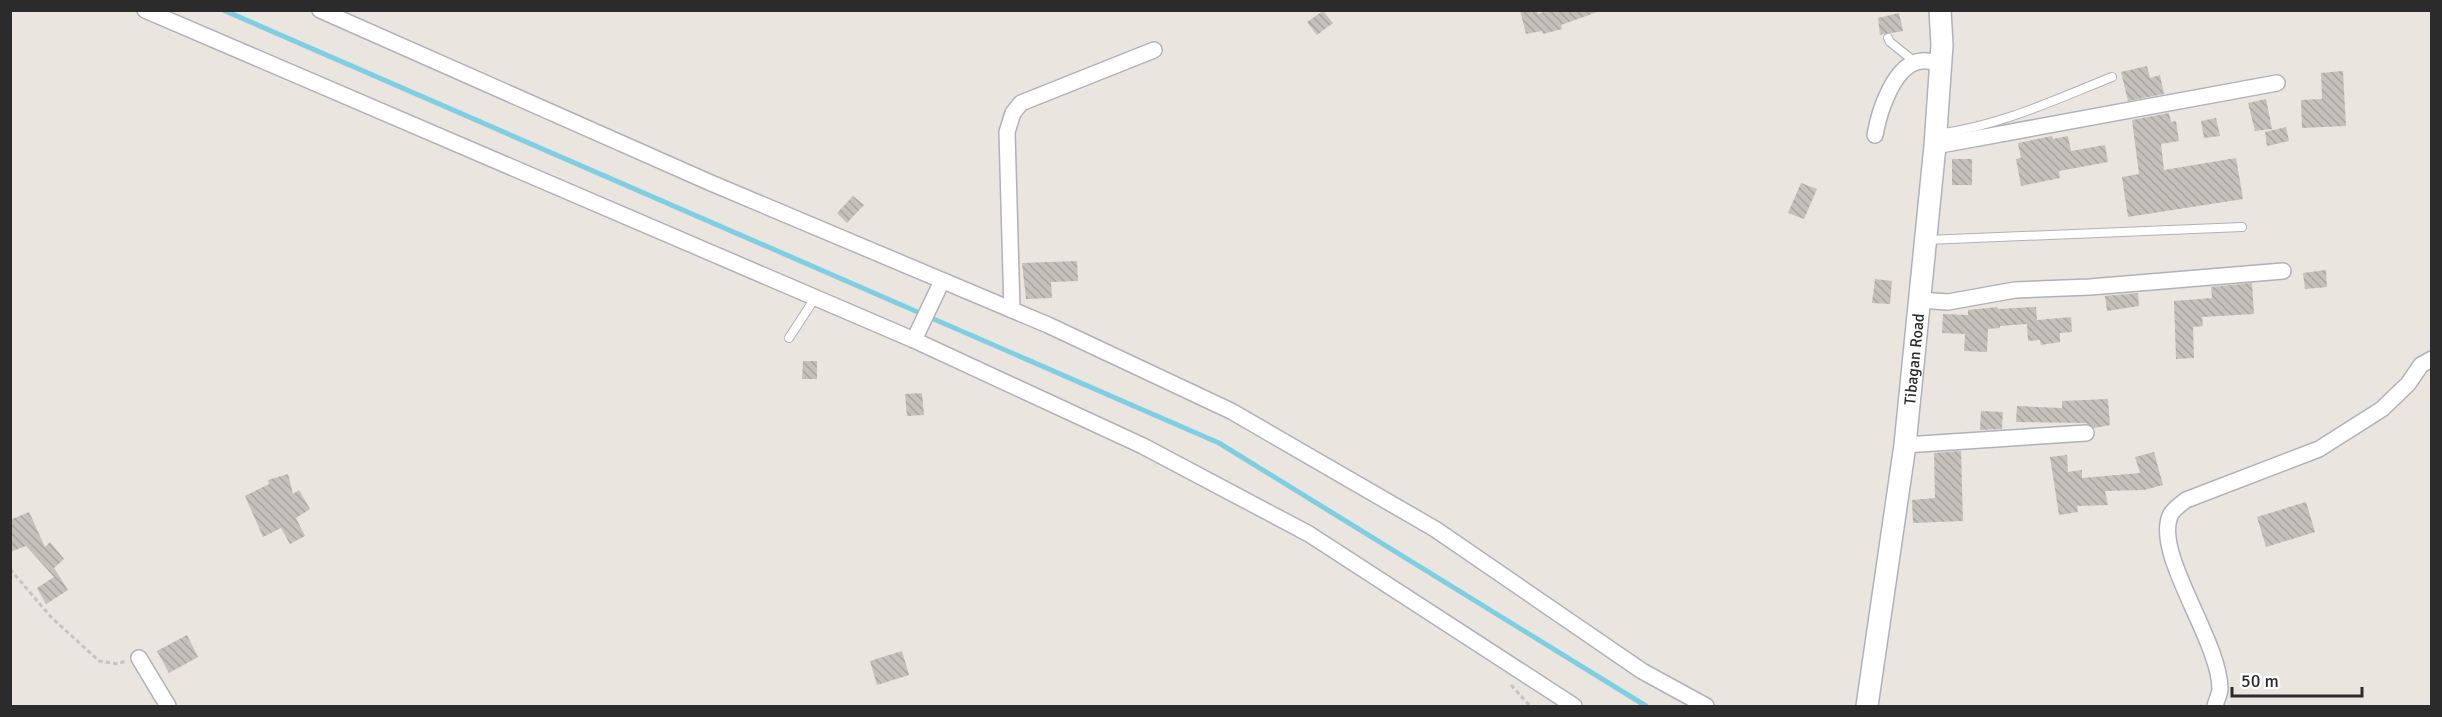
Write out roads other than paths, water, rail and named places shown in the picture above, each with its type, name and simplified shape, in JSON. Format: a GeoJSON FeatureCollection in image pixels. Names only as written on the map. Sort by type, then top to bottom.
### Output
{"type":"FeatureCollection","features":[{"type":"Feature","properties":{"kind":"main road","name":"Tibagan Road"},"geometry":{"type":"LineString","coordinates":[[1867,706],[1905,445],[1935,140],[1941,64],[1940,10]]}},
{"type":"Feature","properties":{"kind":"street"},"geometry":{"type":"LineString","coordinates":[[145,10],[815,298],[917,335],[1143,446],[1308,534],[1574,706]]}},
{"type":"Feature","properties":{"kind":"street"},"geometry":{"type":"LineString","coordinates":[[320,10],[939,286],[1012,310],[1231,411],[1436,529],[1642,671],[1706,706]]}},
{"type":"Feature","properties":{"kind":"street"},"geometry":{"type":"LineString","coordinates":[[1012,310],[1007,132],[1014,113],[1021,103],[1154,50]]}},
{"type":"Feature","properties":{"kind":"street"},"geometry":{"type":"LineString","coordinates":[[1875,135],[1887,92],[1915,63],[1923,60],[1941,64]]}},
{"type":"Feature","properties":{"kind":"street"},"geometry":{"type":"LineString","coordinates":[[1935,140],[2277,83]]}},
{"type":"Feature","properties":{"kind":"street"},"geometry":{"type":"LineString","coordinates":[[1919,300],[1948,302],[2015,290],[2090,287],[2283,271]]}},
{"type":"Feature","properties":{"kind":"street"},"geometry":{"type":"LineString","coordinates":[[917,335],[939,286]]}},
{"type":"Feature","properties":{"kind":"street"},"geometry":{"type":"LineString","coordinates":[[2215,706],[2220,689],[2211,649],[2174,562],[2167,532],[2170,515],[2186,500],[2319,449],[2382,409],[2408,384],[2421,365],[2432,359]]}},
{"type":"Feature","properties":{"kind":"street"},"geometry":{"type":"LineString","coordinates":[[1905,445],[2086,432]]}},
{"type":"Feature","properties":{"kind":"street"},"geometry":{"type":"LineString","coordinates":[[139,658],[168,706]]}},
{"type":"Feature","properties":{"kind":"lane"},"geometry":{"type":"LineString","coordinates":[[1888,38],[1915,63]]}},
{"type":"Feature","properties":{"kind":"lane"},"geometry":{"type":"LineString","coordinates":[[1935,140],[2002,120],[2112,77]]}},
{"type":"Feature","properties":{"kind":"lane"},"geometry":{"type":"LineString","coordinates":[[1925,240],[2242,227]]}},
{"type":"Feature","properties":{"kind":"lane"},"geometry":{"type":"LineString","coordinates":[[789,338],[815,298]]}},
{"type":"Feature","properties":{"kind":"waterway"},"geometry":{"type":"LineString","coordinates":[[223,10],[1219,443],[1646,706]]}}]}
